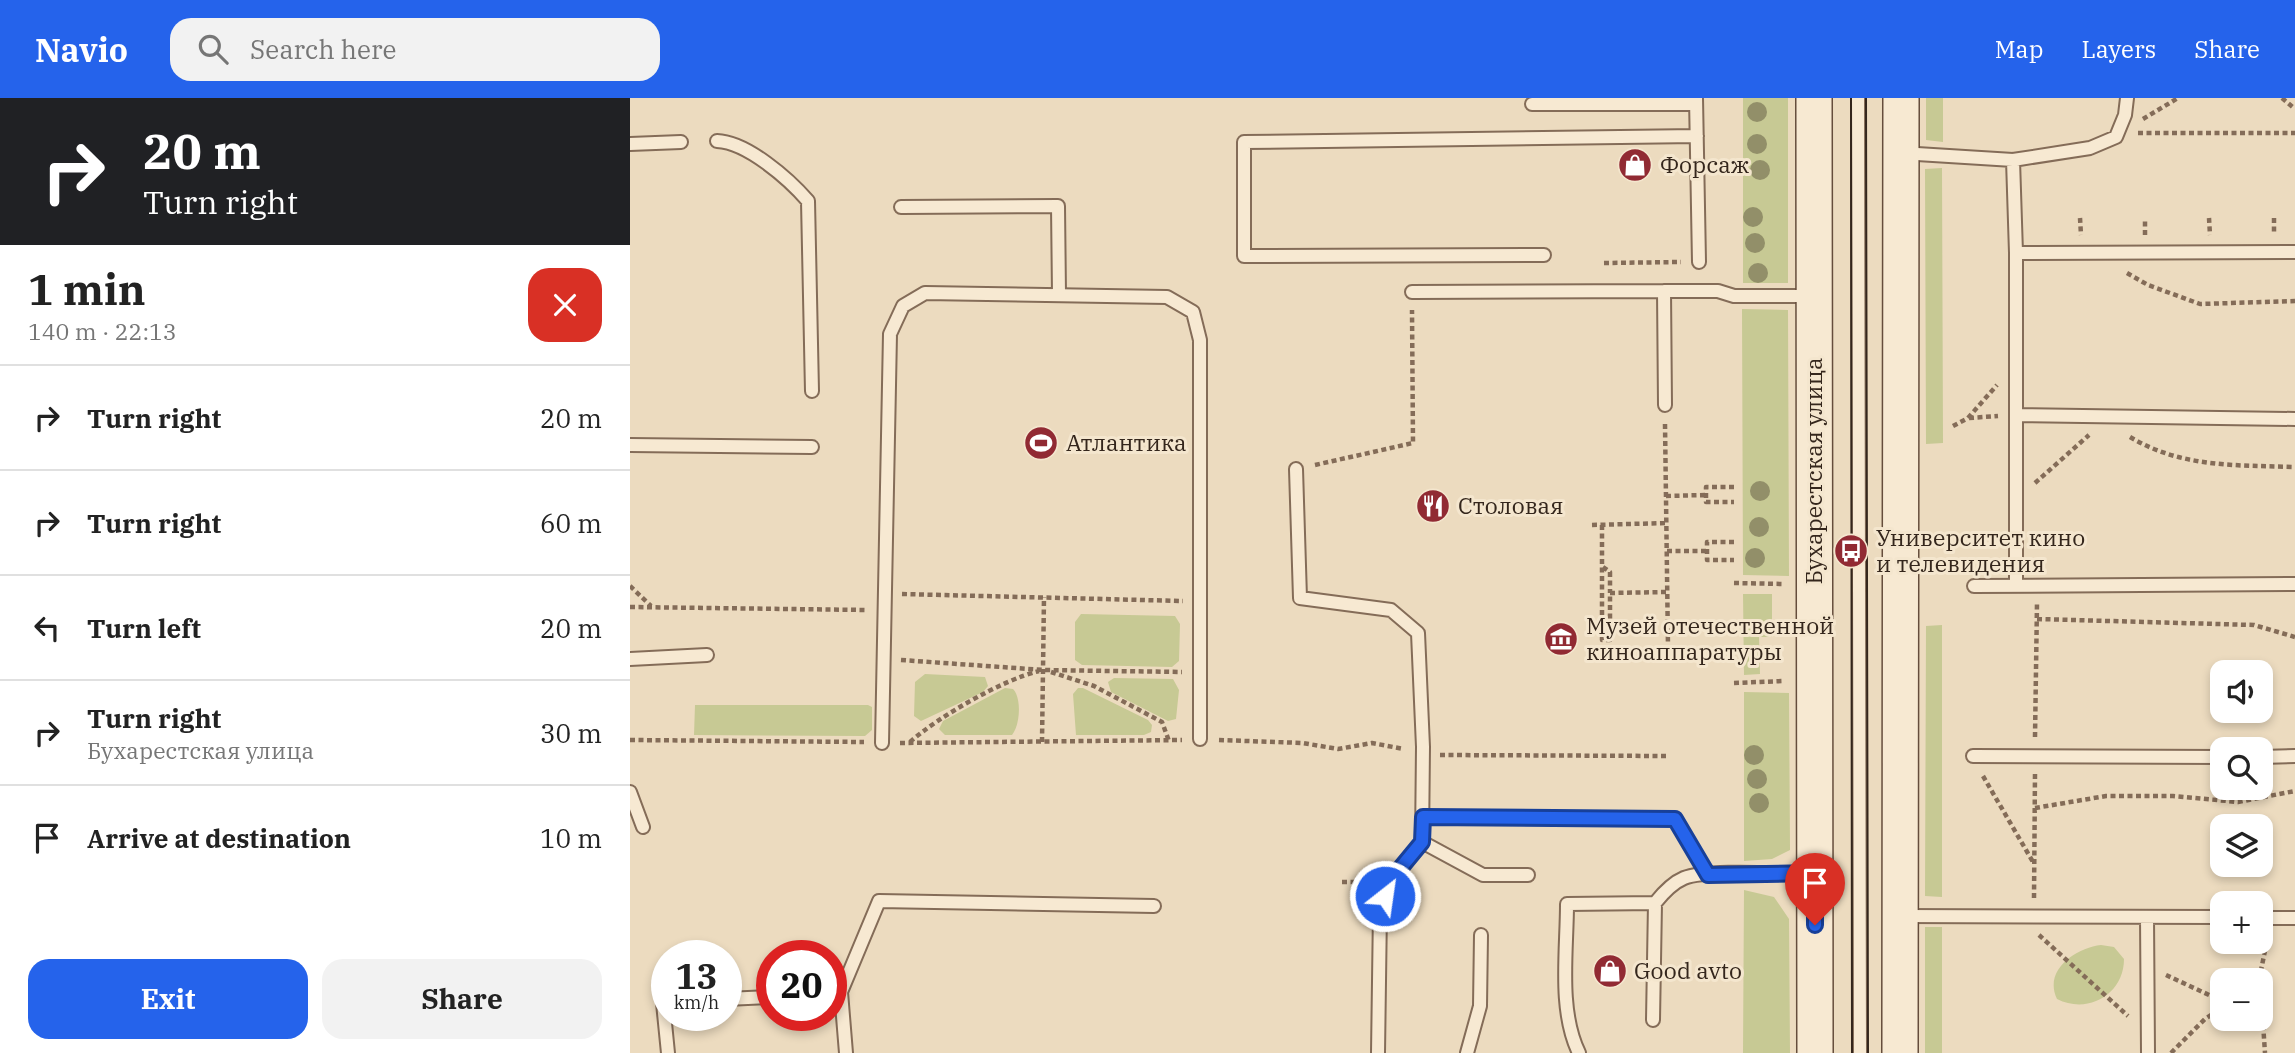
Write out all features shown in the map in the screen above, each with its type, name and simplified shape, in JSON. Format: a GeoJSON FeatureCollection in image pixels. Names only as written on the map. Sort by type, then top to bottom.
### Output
{"type":"FeatureCollection","features":[{"type":"Feature","properties":{"kind":"main road","name":"Бухарестская улица"},"geometry":{"type":"LineString","coordinates":[[1814,98],[1815,1053]]}},
{"type":"Feature","properties":{"kind":"main road"},"geometry":{"type":"LineString","coordinates":[[1900,1053],[1901,98]]}},
{"type":"Feature","properties":{"kind":"lane"},"geometry":{"type":"LineString","coordinates":[[1858,98],[1860,1053]]}},
{"type":"Feature","properties":{"kind":"lane"},"geometry":{"type":"LineString","coordinates":[[1901,153],[2013,160],[2090,148],[2116,137],[2125,115],[2127,98]]}},
{"type":"Feature","properties":{"kind":"lane"},"geometry":{"type":"LineString","coordinates":[[1532,104],[1696,101],[1699,262]]}},
{"type":"Feature","properties":{"kind":"lane"},"geometry":{"type":"LineString","coordinates":[[1544,255],[1244,256],[1244,142],[1697,136]]}},
{"type":"Feature","properties":{"kind":"lane"},"geometry":{"type":"LineString","coordinates":[[717,141],[763,160],[789,179],[807,201],[812,391]]}},
{"type":"Feature","properties":{"kind":"lane"},"geometry":{"type":"LineString","coordinates":[[630,144],[681,142]]}},
{"type":"Feature","properties":{"kind":"lane"},"geometry":{"type":"LineString","coordinates":[[2013,160],[2016,253],[2016,584]]}},
{"type":"Feature","properties":{"kind":"lane"},"geometry":{"type":"LineString","coordinates":[[901,207],[1058,205],[1059,294]]}},
{"type":"Feature","properties":{"kind":"lane"},"geometry":{"type":"LineString","coordinates":[[2016,253],[2295,252]]}},
{"type":"Feature","properties":{"kind":"lane"},"geometry":{"type":"LineString","coordinates":[[1412,292],[1664,291],[1718,292],[1734,296],[1813,296]]}},
{"type":"Feature","properties":{"kind":"lane"},"geometry":{"type":"LineString","coordinates":[[1664,291],[1665,405]]}},
{"type":"Feature","properties":{"kind":"lane"},"geometry":{"type":"LineString","coordinates":[[882,743],[880,658],[885,610],[890,334],[903,306],[925,293],[1167,298],[1193,312],[1200,340],[1200,739]]}},
{"type":"Feature","properties":{"kind":"lane"},"geometry":{"type":"LineString","coordinates":[[2016,415],[2099,419],[2295,419]]}},
{"type":"Feature","properties":{"kind":"lane"},"geometry":{"type":"LineString","coordinates":[[630,445],[812,447]]}},
{"type":"Feature","properties":{"kind":"lane"},"geometry":{"type":"LineString","coordinates":[[1296,469],[1300,598],[1391,610],[1418,633],[1422,842],[1389,882],[1380,910],[1378,1053]]}},
{"type":"Feature","properties":{"kind":"lane"},"geometry":{"type":"LineString","coordinates":[[1974,586],[2295,584]]}},
{"type":"Feature","properties":{"kind":"lane"},"geometry":{"type":"LineString","coordinates":[[630,659],[706,655]]}},
{"type":"Feature","properties":{"kind":"lane"},"geometry":{"type":"LineString","coordinates":[[1973,756],[2210,757]]}},
{"type":"Feature","properties":{"kind":"lane"},"geometry":{"type":"LineString","coordinates":[[2273,757],[2295,757]]}},
{"type":"Feature","properties":{"kind":"lane"},"geometry":{"type":"LineString","coordinates":[[630,792],[643,827]]}},
{"type":"Feature","properties":{"kind":"lane"},"geometry":{"type":"LineString","coordinates":[[1423,817],[1675,819],[1708,875]]}},
{"type":"Feature","properties":{"kind":"lane"},"geometry":{"type":"LineString","coordinates":[[1422,842],[1483,875],[1528,875]]}},
{"type":"Feature","properties":{"kind":"lane"},"geometry":{"type":"LineString","coordinates":[[1653,1020],[1655,903],[1667,888],[1685,877],[1815,873]]}},
{"type":"Feature","properties":{"kind":"lane"},"geometry":{"type":"LineString","coordinates":[[847,969],[879,901],[1154,906]]}},
{"type":"Feature","properties":{"kind":"lane"},"geometry":{"type":"LineString","coordinates":[[1579,1053],[1572,1038],[1566,987],[1567,904],[1655,903]]}},
{"type":"Feature","properties":{"kind":"lane"},"geometry":{"type":"LineString","coordinates":[[1902,916],[2210,917]]}},
{"type":"Feature","properties":{"kind":"lane"},"geometry":{"type":"LineString","coordinates":[[2147,917],[2148,1053]]}},
{"type":"Feature","properties":{"kind":"lane"},"geometry":{"type":"LineString","coordinates":[[2273,918],[2295,918]]}},
{"type":"Feature","properties":{"kind":"lane"},"geometry":{"type":"LineString","coordinates":[[1467,1053],[1480,1006],[1480,935]]}},
{"type":"Feature","properties":{"kind":"lane"},"geometry":{"type":"LineString","coordinates":[[666,1031],[668,1053]]}},
{"type":"Feature","properties":{"kind":"lane"},"geometry":{"type":"LineString","coordinates":[[842,1031],[846,1053]]}},
{"type":"Feature","properties":{"kind":"path"},"geometry":{"type":"LineString","coordinates":[[2282,98],[2295,109]]}},
{"type":"Feature","properties":{"kind":"path"},"geometry":{"type":"LineString","coordinates":[[2116,137],[2136,133],[2295,134]]}},
{"type":"Feature","properties":{"kind":"path"},"geometry":{"type":"LineString","coordinates":[[2091,253],[2148,285],[2200,304],[2295,301]]}},
{"type":"Feature","properties":{"kind":"path"},"geometry":{"type":"LineString","coordinates":[[1604,263],[1699,262]]}},
{"type":"Feature","properties":{"kind":"path"},"geometry":{"type":"LineString","coordinates":[[1296,469],[1413,443],[1412,292]]}},
{"type":"Feature","properties":{"kind":"path"},"geometry":{"type":"LineString","coordinates":[[1953,426],[1968,418],[2016,363]]}},
{"type":"Feature","properties":{"kind":"path"},"geometry":{"type":"LineString","coordinates":[[1665,405],[1668,647]]}},
{"type":"Feature","properties":{"kind":"path"},"geometry":{"type":"LineString","coordinates":[[1968,418],[2016,415]]}},
{"type":"Feature","properties":{"kind":"path"},"geometry":{"type":"LineString","coordinates":[[2016,499],[2099,419],[2157,453],[2214,465],[2295,467]]}},
{"type":"Feature","properties":{"kind":"path"},"geometry":{"type":"LineString","coordinates":[[1734,487],[1706,487],[1706,502],[1734,502]]}},
{"type":"Feature","properties":{"kind":"path"},"geometry":{"type":"LineString","coordinates":[[1666,496],[1706,495]]}},
{"type":"Feature","properties":{"kind":"path"},"geometry":{"type":"LineString","coordinates":[[1592,525],[1667,523]]}},
{"type":"Feature","properties":{"kind":"path"},"geometry":{"type":"LineString","coordinates":[[1602,525],[1602,567],[1602,640],[1609,640],[1610,572],[1602,567]]}},
{"type":"Feature","properties":{"kind":"path"},"geometry":{"type":"LineString","coordinates":[[1734,542],[1707,542],[1707,561],[1734,560]]}},
{"type":"Feature","properties":{"kind":"path"},"geometry":{"type":"LineString","coordinates":[[1667,551],[1707,551]]}},
{"type":"Feature","properties":{"kind":"path"},"geometry":{"type":"LineString","coordinates":[[1734,583],[1784,583],[1784,596]]}},
{"type":"Feature","properties":{"kind":"path"},"geometry":{"type":"LineString","coordinates":[[630,586],[651,607]]}},
{"type":"Feature","properties":{"kind":"path"},"geometry":{"type":"LineString","coordinates":[[1610,593],[1667,592]]}},
{"type":"Feature","properties":{"kind":"path"},"geometry":{"type":"LineString","coordinates":[[885,593],[1202,602]]}},
{"type":"Feature","properties":{"kind":"path"},"geometry":{"type":"LineString","coordinates":[[1042,742],[1044,597]]}},
{"type":"Feature","properties":{"kind":"path"},"geometry":{"type":"LineString","coordinates":[[630,607],[885,610]]}},
{"type":"Feature","properties":{"kind":"path"},"geometry":{"type":"LineString","coordinates":[[2037,619],[2254,625],[2295,637]]}},
{"type":"Feature","properties":{"kind":"path"},"geometry":{"type":"LineString","coordinates":[[880,658],[1044,670],[1201,673]]}},
{"type":"Feature","properties":{"kind":"path"},"geometry":{"type":"LineString","coordinates":[[909,743],[924,729],[1019,676],[1044,670],[1094,686],[1162,722],[1169,741]]}},
{"type":"Feature","properties":{"kind":"path"},"geometry":{"type":"LineString","coordinates":[[1734,683],[1784,683],[1784,671]]}},
{"type":"Feature","properties":{"kind":"path"},"geometry":{"type":"LineString","coordinates":[[630,740],[909,743],[1200,739],[1303,743],[1338,749],[1372,743],[1422,755],[1669,756]]}},
{"type":"Feature","properties":{"kind":"path"},"geometry":{"type":"LineString","coordinates":[[1973,756],[2017,838],[2034,862]]}},
{"type":"Feature","properties":{"kind":"path"},"geometry":{"type":"LineString","coordinates":[[2035,808],[2106,796],[2173,796],[2238,803],[2295,791]]}},
{"type":"Feature","properties":{"kind":"path"},"geometry":{"type":"LineString","coordinates":[[2034,916],[2031,928],[2148,1033]]}},
{"type":"Feature","properties":{"kind":"path"},"geometry":{"type":"LineString","coordinates":[[2148,967],[2210,995]]}},
{"type":"Feature","properties":{"kind":"path"},"geometry":{"type":"LineString","coordinates":[[2171,1053],[2210,1016]]}},
{"type":"Feature","properties":{"kind":"path"},"geometry":{"type":"LineString","coordinates":[[2262,1031],[2265,1053]]}},
{"type":"Feature","properties":{"kind":"green space"},"geometry":{"type":"Polygon","coordinates":[[[1743,98],[1788,98],[1788,283],[1743,283],[1743,98]]]}},
{"type":"Feature","properties":{"kind":"green space"},"geometry":{"type":"Polygon","coordinates":[[[1926,98],[1943,98],[1943,142],[1926,140],[1926,98]]]}},
{"type":"Feature","properties":{"kind":"green space"},"geometry":{"type":"Polygon","coordinates":[[[1942,168],[1943,443],[1926,444],[1925,169],[1942,168]]]}},
{"type":"Feature","properties":{"kind":"green space"},"geometry":{"type":"Polygon","coordinates":[[[1742,309],[1788,310],[1789,576],[1743,575],[1742,309]]]}},
{"type":"Feature","properties":{"kind":"green space"},"geometry":{"type":"Polygon","coordinates":[[[1743,594],[1772,594],[1772,637],[1759,637],[1760,674],[1744,675],[1743,594]]]}},
{"type":"Feature","properties":{"kind":"green space"},"geometry":{"type":"Polygon","coordinates":[[[1081,614],[1175,616],[1180,624],[1179,661],[1172,667],[1082,665],[1075,660],[1075,622],[1081,614]]]}},
{"type":"Feature","properties":{"kind":"green space"},"geometry":{"type":"Polygon","coordinates":[[[1942,625],[1942,897],[1925,896],[1926,626],[1942,625]]]}},
{"type":"Feature","properties":{"kind":"green space"},"geometry":{"type":"Polygon","coordinates":[[[925,674],[985,677],[988,686],[983,692],[921,721],[914,716],[915,682],[925,674]]]}},
{"type":"Feature","properties":{"kind":"green space"},"geometry":{"type":"Polygon","coordinates":[[[1114,678],[1173,679],[1179,690],[1176,719],[1168,721],[1111,692],[1108,682],[1114,678]]]}},
{"type":"Feature","properties":{"kind":"green space"},"geometry":{"type":"Polygon","coordinates":[[[1005,688],[1013,689],[1019,705],[1017,725],[1012,735],[945,735],[939,729],[943,721],[1005,688]]]}},
{"type":"Feature","properties":{"kind":"green space"},"geometry":{"type":"Polygon","coordinates":[[[1078,688],[1148,720],[1152,725],[1151,732],[1144,735],[1076,735],[1073,694],[1078,688]]]}},
{"type":"Feature","properties":{"kind":"green space"},"geometry":{"type":"Polygon","coordinates":[[[1744,692],[1789,693],[1790,850],[1772,859],[1744,861],[1744,692]]]}},
{"type":"Feature","properties":{"kind":"green space"},"geometry":{"type":"Polygon","coordinates":[[[695,705],[868,705],[872,707],[872,730],[865,736],[694,735],[695,705]]]}},
{"type":"Feature","properties":{"kind":"green space"},"geometry":{"type":"Polygon","coordinates":[[[1744,890],[1774,897],[1789,919],[1790,1053],[1743,1053],[1744,890]]]}},
{"type":"Feature","properties":{"kind":"green space"},"geometry":{"type":"Polygon","coordinates":[[[1925,927],[1942,927],[1942,1053],[1925,1053],[1925,927]]]}},
{"type":"Feature","properties":{"kind":"green space"},"geometry":{"type":"Polygon","coordinates":[[[2101,945],[2114,947],[2124,959],[2118,982],[2111,991],[2092,1003],[2069,1003],[2057,999],[2054,979],[2064,962],[2082,951],[2101,945]]]}},
{"type":"Feature","properties":{"kind":"tram line"},"geometry":{"type":"LineString","coordinates":[[1851,98],[1852,1053]]}},
{"type":"Feature","properties":{"kind":"tram line"},"geometry":{"type":"LineString","coordinates":[[1866,98],[1868,1053]]}},
{"type":"Feature","properties":{"kind":"place","name":"Форсаж"},"geometry":{"type":"Point","coordinates":[1635,165]}},
{"type":"Feature","properties":{"kind":"place","name":"Атлантика"},"geometry":{"type":"Point","coordinates":[1041,443]}},
{"type":"Feature","properties":{"kind":"place","name":"Столовая"},"geometry":{"type":"Point","coordinates":[1433,506]}},
{"type":"Feature","properties":{"kind":"place","name":"Университет кино и телевидения"},"geometry":{"type":"Point","coordinates":[1851,551]}},
{"type":"Feature","properties":{"kind":"place","name":"Музей отечественной киноаппаратуры"},"geometry":{"type":"Point","coordinates":[1561,639]}},
{"type":"Feature","properties":{"kind":"place","name":"Good avto"},"geometry":{"type":"Point","coordinates":[1610,971]}},
{"type":"Feature","properties":{"kind":"route"},"geometry":{"type":"LineString","coordinates":[[1385,896],[1389,882],[1422,842],[1423,817],[1675,819],[1708,875],[1815,873],[1815,925]]}}]}
